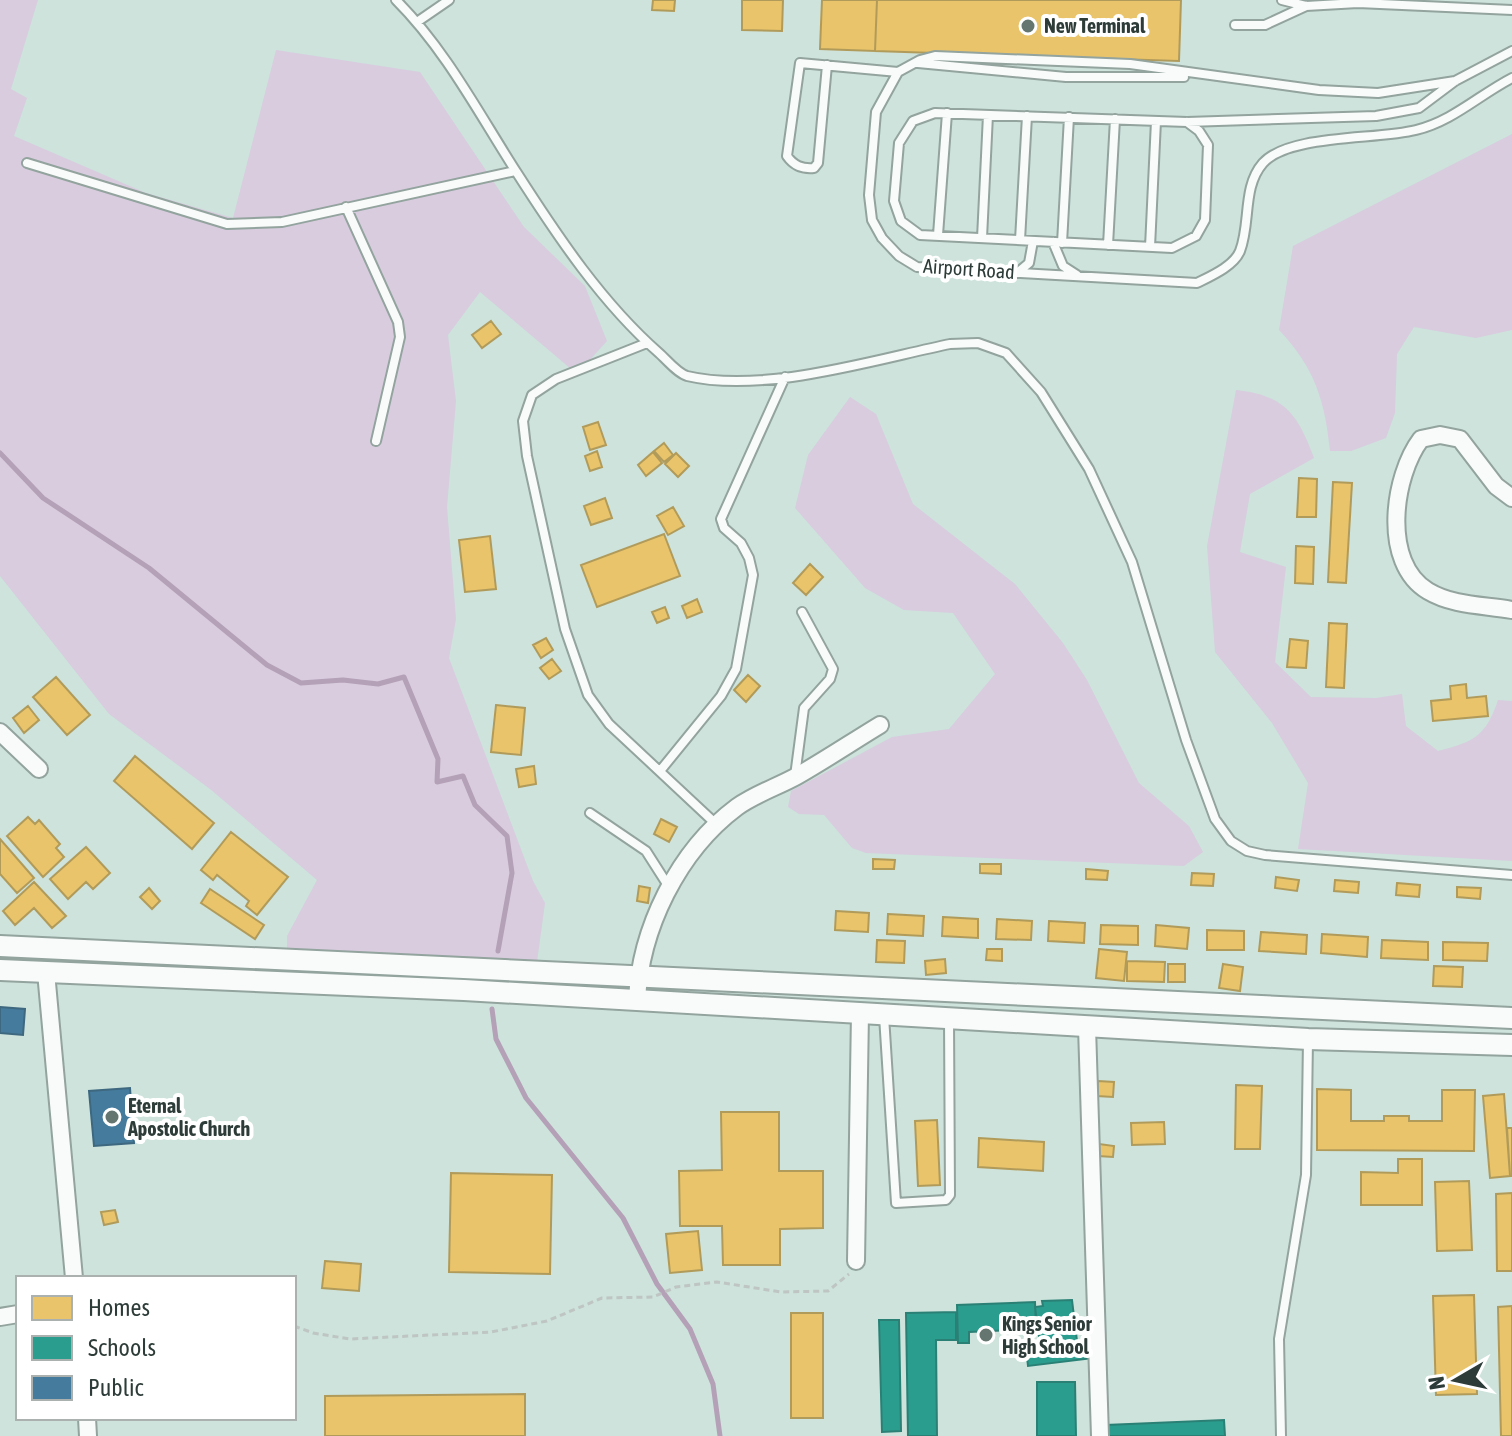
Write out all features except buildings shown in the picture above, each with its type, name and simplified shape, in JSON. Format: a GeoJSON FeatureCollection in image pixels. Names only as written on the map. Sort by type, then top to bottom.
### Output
{"type":"FeatureCollection","features":[{"type":"Feature","properties":{"kind":"street"},"geometry":{"type":"LineString","coordinates":[[1512,498],[1496,486],[1460,439],[1440,435],[1421,439],[1408,457],[1398,491],[1396,525],[1402,553],[1413,580],[1453,602],[1512,610]]}},
{"type":"Feature","properties":{"kind":"street"},"geometry":{"type":"LineString","coordinates":[[637,1001],[638,974],[645,943],[670,888],[689,858],[717,824],[739,806],[795,777],[880,725]]}},
{"type":"Feature","properties":{"kind":"street"},"geometry":{"type":"LineString","coordinates":[[0,732],[39,769]]}},
{"type":"Feature","properties":{"kind":"street"},"geometry":{"type":"LineString","coordinates":[[0,946],[1512,1018]]}},
{"type":"Feature","properties":{"kind":"street"},"geometry":{"type":"LineString","coordinates":[[0,970],[464,990],[1308,1039],[1512,1045]]}},
{"type":"Feature","properties":{"kind":"street"},"geometry":{"type":"LineString","coordinates":[[46,972],[74,1276]]}},
{"type":"Feature","properties":{"kind":"street"},"geometry":{"type":"LineString","coordinates":[[856,1261],[860,1013]]}},
{"type":"Feature","properties":{"kind":"street"},"geometry":{"type":"LineString","coordinates":[[1087,1027],[1100,1436]]}},
{"type":"Feature","properties":{"kind":"lane"},"geometry":{"type":"LineString","coordinates":[[396,0],[417,22],[495,134],[515,171],[574,258],[647,343],[684,375],[759,382],[950,344],[978,343],[1006,353],[1041,392],[1089,469],[1116,522],[1186,740],[1215,819],[1231,841],[1247,851],[1265,855],[1512,875]]}},
{"type":"Feature","properties":{"kind":"lane"},"geometry":{"type":"LineString","coordinates":[[417,22],[449,0]]}},
{"type":"Feature","properties":{"kind":"lane"},"geometry":{"type":"LineString","coordinates":[[1282,0],[1306,6]]}},
{"type":"Feature","properties":{"kind":"lane"},"geometry":{"type":"LineString","coordinates":[[1235,25],[1265,25],[1306,6],[1330,2],[1512,10]]}},
{"type":"Feature","properties":{"kind":"lane"},"geometry":{"type":"LineString","coordinates":[[1187,122],[1199,131],[1208,145],[1205,220],[1196,236],[1172,248],[920,235],[901,221],[894,201],[899,143],[913,121],[935,113],[1187,122],[1376,116],[1419,108],[1455,81],[1512,51]]}},
{"type":"Feature","properties":{"kind":"lane"},"geometry":{"type":"LineString","coordinates":[[827,65],[818,163],[814,168],[806,169],[793,164],[787,156],[800,63],[827,65],[898,72],[935,56],[1130,64],[1201,77],[1378,93],[1455,81]]}},
{"type":"Feature","properties":{"kind":"lane"},"geometry":{"type":"LineString","coordinates":[[917,63],[1066,77],[1201,77]]}},
{"type":"Feature","properties":{"kind":"lane","name":"Airport Road"},"geometry":{"type":"LineString","coordinates":[[898,72],[876,112],[869,195],[872,220],[899,256],[917,267],[1197,283],[1220,271],[1239,253],[1251,185],[1263,163],[1285,148],[1415,131],[1450,118],[1512,78]]}},
{"type":"Feature","properties":{"kind":"lane"},"geometry":{"type":"LineString","coordinates":[[938,235],[947,113]]}},
{"type":"Feature","properties":{"kind":"lane"},"geometry":{"type":"LineString","coordinates":[[982,238],[988,115]]}},
{"type":"Feature","properties":{"kind":"lane"},"geometry":{"type":"LineString","coordinates":[[1020,240],[1027,116]]}},
{"type":"Feature","properties":{"kind":"lane"},"geometry":{"type":"LineString","coordinates":[[1069,117],[1058,242],[1063,266],[1078,276],[1106,278]]}},
{"type":"Feature","properties":{"kind":"lane"},"geometry":{"type":"LineString","coordinates":[[1108,245],[1115,119]]}},
{"type":"Feature","properties":{"kind":"lane"},"geometry":{"type":"LineString","coordinates":[[1150,247],[1156,121]]}},
{"type":"Feature","properties":{"kind":"lane"},"geometry":{"type":"LineString","coordinates":[[27,163],[227,224],[282,222],[515,171]]}},
{"type":"Feature","properties":{"kind":"lane"},"geometry":{"type":"LineString","coordinates":[[346,207],[398,322],[400,337],[376,441]]}},
{"type":"Feature","properties":{"kind":"lane"},"geometry":{"type":"LineString","coordinates":[[996,272],[1019,273],[1029,263],[1033,241]]}},
{"type":"Feature","properties":{"kind":"lane"},"geometry":{"type":"LineString","coordinates":[[647,343],[556,379],[532,395],[523,421],[527,456],[565,629],[588,695],[609,724],[717,824]]}},
{"type":"Feature","properties":{"kind":"lane"},"geometry":{"type":"LineString","coordinates":[[660,771],[721,696],[736,669],[753,575],[741,543],[724,528],[721,519],[785,377]]}},
{"type":"Feature","properties":{"kind":"lane"},"geometry":{"type":"LineString","coordinates":[[795,777],[804,708],[830,679],[833,669],[802,612]]}},
{"type":"Feature","properties":{"kind":"lane"},"geometry":{"type":"LineString","coordinates":[[590,813],[646,851],[670,888]]}},
{"type":"Feature","properties":{"kind":"lane"},"geometry":{"type":"LineString","coordinates":[[884,1015],[896,1203],[946,1200],[950,1195],[949,1019]]}},
{"type":"Feature","properties":{"kind":"lane"},"geometry":{"type":"LineString","coordinates":[[1281,1436],[1279,1339],[1306,1175],[1308,1039]]}},
{"type":"Feature","properties":{"kind":"path"},"geometry":{"type":"LineString","coordinates":[[296,1327],[350,1339],[491,1332],[547,1321],[602,1298],[653,1297],[676,1287],[717,1282],[781,1292],[828,1291],[846,1280],[856,1261]]}},
{"type":"Feature","properties":{"kind":"shaded area"},"geometry":{"type":"Polygon","coordinates":[[[0,0],[38,0],[11,89],[27,98],[14,136],[146,193],[233,218],[276,50],[420,72],[524,227],[585,286],[607,341],[577,374],[480,292],[448,335],[456,401],[447,507],[456,619],[449,658],[533,881],[545,903],[537,962],[287,950],[287,936],[317,880],[210,789],[109,714],[0,576],[0,0]]]}},
{"type":"Feature","properties":{"kind":"shaded area"},"geometry":{"type":"Polygon","coordinates":[[[1512,134],[1512,330],[1476,338],[1414,327],[1397,354],[1395,413],[1386,438],[1351,451],[1330,451],[1325,416],[1316,386],[1301,358],[1279,330],[1293,246],[1512,134]]]}},
{"type":"Feature","properties":{"kind":"shaded area"},"geometry":{"type":"Polygon","coordinates":[[[1236,390],[1278,402],[1295,419],[1314,458],[1250,494],[1240,552],[1286,567],[1275,662],[1311,697],[1376,698],[1402,694],[1406,726],[1438,751],[1477,736],[1489,722],[1498,700],[1512,701],[1512,861],[1298,849],[1308,783],[1272,723],[1215,652],[1207,546],[1236,390]]]}},
{"type":"Feature","properties":{"kind":"shaded area"},"geometry":{"type":"Polygon","coordinates":[[[850,397],[876,414],[913,504],[1015,584],[1063,643],[1087,680],[1139,783],[1189,826],[1203,852],[1184,866],[866,853],[852,848],[824,815],[799,814],[788,807],[791,791],[892,737],[949,729],[995,674],[953,613],[904,610],[865,588],[795,508],[808,455],[850,397]]]}},
{"type":"Feature","properties":{"kind":"waterway"},"geometry":{"type":"LineString","coordinates":[[0,453],[43,498],[149,568],[267,665],[301,683],[343,680],[378,684],[404,677],[438,759],[437,782],[463,776],[475,805],[507,836],[512,873],[498,951]]}},
{"type":"Feature","properties":{"kind":"waterway"},"geometry":{"type":"LineString","coordinates":[[492,1009],[496,1039],[526,1098],[623,1218],[657,1284],[690,1329],[713,1384],[720,1436]]}},
{"type":"Feature","properties":{"kind":"place","name":"New Terminal"},"geometry":{"type":"Point","coordinates":[1028,26]}},
{"type":"Feature","properties":{"kind":"place","name":"Eternal Apostolic Church"},"geometry":{"type":"Point","coordinates":[112,1117]}},
{"type":"Feature","properties":{"kind":"place","name":"Kings Senior High School"},"geometry":{"type":"Point","coordinates":[986,1335]}}]}
